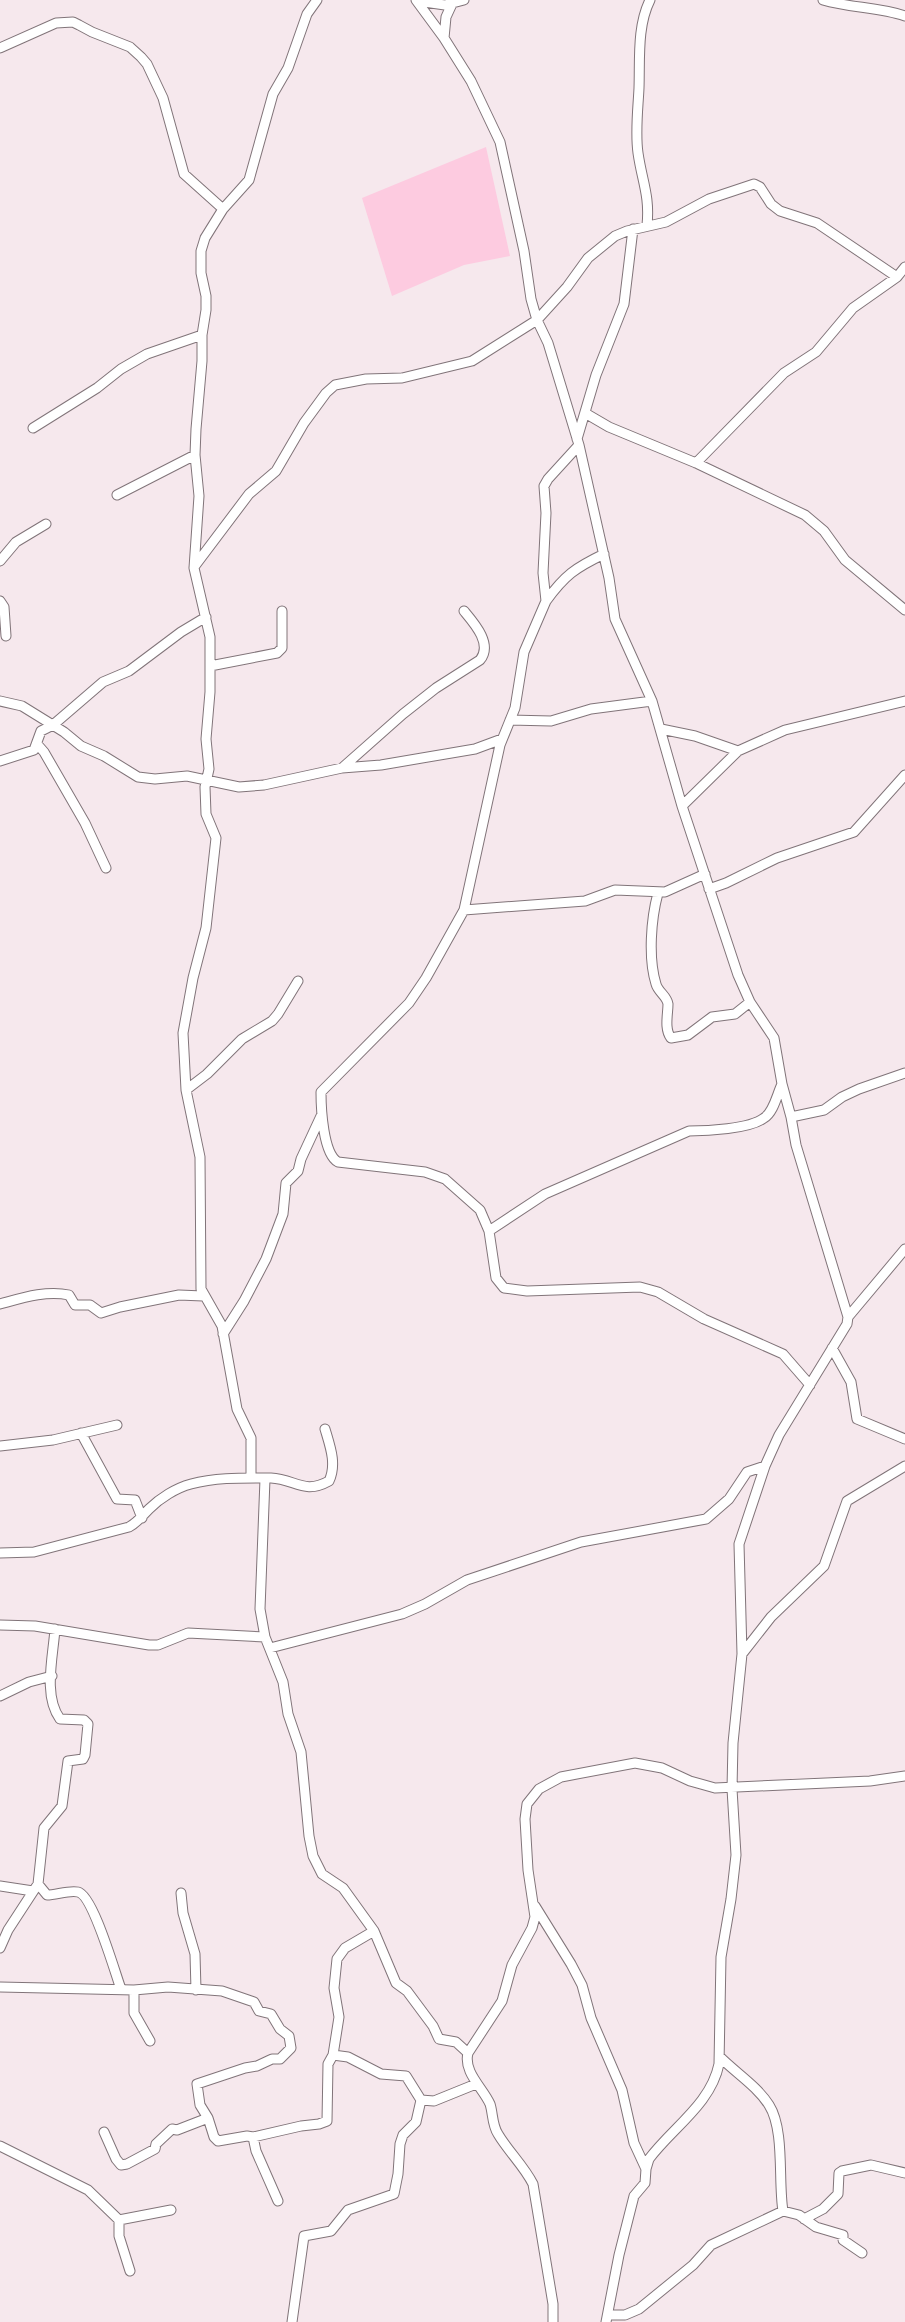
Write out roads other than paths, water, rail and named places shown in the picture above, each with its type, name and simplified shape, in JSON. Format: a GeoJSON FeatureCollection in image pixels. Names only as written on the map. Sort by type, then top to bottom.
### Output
{"type":"FeatureCollection","features":[{"type":"Feature","properties":{"kind":"street"},"geometry":{"type":"LineString","coordinates":[[251,1478],[251,1438],[243,1426],[237,1409],[223,1334],[218,1320],[204,1296],[200,1282],[202,1209],[200,1157],[186,1090],[183,1033],[193,978],[206,928],[216,838],[206,814],[209,769],[206,739],[210,637],[194,568],[199,496],[195,455],[206,296],[201,272],[201,251],[205,238],[223,209],[249,180],[273,94],[288,68],[307,14],[317,0]]}},
{"type":"Feature","properties":{"kind":"street"},"geometry":{"type":"LineString","coordinates":[[416,1],[438,5],[452,4],[464,0]]}},
{"type":"Feature","properties":{"kind":"street"},"geometry":{"type":"LineString","coordinates":[[647,225],[649,205],[637,151],[637,114],[640,46],[646,9],[650,0]]}},
{"type":"Feature","properties":{"kind":"street"},"geometry":{"type":"LineString","coordinates":[[823,0],[837,4],[893,12],[905,16]]}},
{"type":"Feature","properties":{"kind":"street"},"geometry":{"type":"LineString","coordinates":[[416,1],[444,38],[471,81],[500,142],[537,320],[548,343],[578,442],[604,554],[615,618],[652,701],[682,806],[738,975],[750,1002],[774,1038],[796,1145],[848,1318]]}},
{"type":"Feature","properties":{"kind":"street"},"geometry":{"type":"LineString","coordinates":[[444,38],[446,17],[452,4]]}},
{"type":"Feature","properties":{"kind":"street"},"geometry":{"type":"LineString","coordinates":[[893,12],[905,10]]}},
{"type":"Feature","properties":{"kind":"street"},"geometry":{"type":"LineString","coordinates":[[0,48],[56,23],[66,22],[80,24],[92,32],[130,47],[147,64],[163,98],[184,174],[223,209]]}},
{"type":"Feature","properties":{"kind":"street"},"geometry":{"type":"LineString","coordinates":[[194,568],[250,494],[276,471],[304,422],[326,393],[335,385],[366,379],[393,380],[466,364],[537,320],[567,287],[595,251],[615,236],[633,229],[675,218],[709,199],[748,185],[757,185],[780,211],[818,223],[897,277]]}},
{"type":"Feature","properties":{"kind":"street"},"geometry":{"type":"LineString","coordinates":[[546,600],[543,573],[546,513],[544,486],[578,442],[596,375],[624,304],[633,229]]}},
{"type":"Feature","properties":{"kind":"street"},"geometry":{"type":"LineString","coordinates":[[696,463],[784,373],[816,352],[852,308],[897,277],[905,267]]}},
{"type":"Feature","properties":{"kind":"street"},"geometry":{"type":"LineString","coordinates":[[33,428],[84,397],[121,369],[147,354],[202,336]]}},
{"type":"Feature","properties":{"kind":"street"},"geometry":{"type":"LineString","coordinates":[[585,413],[609,427],[696,463],[805,515],[824,531],[845,560],[905,610]]}},
{"type":"Feature","properties":{"kind":"street"},"geometry":{"type":"LineString","coordinates":[[117,495],[195,455]]}},
{"type":"Feature","properties":{"kind":"street"},"geometry":{"type":"LineString","coordinates":[[0,561],[16,542],[46,524]]}},
{"type":"Feature","properties":{"kind":"street"},"geometry":{"type":"LineString","coordinates":[[604,554],[577,566],[562,579],[546,600],[524,652],[515,708],[502,739],[464,910],[426,978],[409,1003],[321,1092],[321,1116],[330,1154],[336,1162],[425,1172],[440,1176],[480,1210],[489,1231],[496,1278],[504,1288],[527,1291],[575,1288],[648,1288],[704,1319],[783,1354],[810,1385]]}},
{"type":"Feature","properties":{"kind":"street"},"geometry":{"type":"LineString","coordinates":[[0,601],[4,606],[6,636]]}},
{"type":"Feature","properties":{"kind":"street"},"geometry":{"type":"LineString","coordinates":[[210,666],[277,653],[282,648],[282,611]]}},
{"type":"Feature","properties":{"kind":"street"},"geometry":{"type":"LineString","coordinates":[[342,768],[402,714],[436,688],[483,657],[484,643],[473,621],[464,611]]}},
{"type":"Feature","properties":{"kind":"street"},"geometry":{"type":"LineString","coordinates":[[0,762],[34,750],[41,731],[53,725],[103,682],[129,670],[181,632],[206,617]]}},
{"type":"Feature","properties":{"kind":"street"},"geometry":{"type":"LineString","coordinates":[[0,700],[22,706],[53,725],[81,746],[104,756],[138,777],[155,779],[187,776],[239,787],[264,785],[342,768],[381,765],[475,749],[502,739]]}},
{"type":"Feature","properties":{"kind":"street"},"geometry":{"type":"LineString","coordinates":[[510,720],[551,721],[583,711],[652,701]]}},
{"type":"Feature","properties":{"kind":"street"},"geometry":{"type":"LineString","coordinates":[[682,806],[738,751],[785,730],[905,701]]}},
{"type":"Feature","properties":{"kind":"street"},"geometry":{"type":"LineString","coordinates":[[661,729],[696,736],[738,751]]}},
{"type":"Feature","properties":{"kind":"street"},"geometry":{"type":"LineString","coordinates":[[37,744],[44,752],[85,823],[106,868]]}},
{"type":"Feature","properties":{"kind":"street"},"geometry":{"type":"LineString","coordinates":[[709,889],[726,884],[777,858],[854,832],[905,775]]}},
{"type":"Feature","properties":{"kind":"street"},"geometry":{"type":"LineString","coordinates":[[464,910],[585,901],[615,890],[658,893],[672,890],[705,874]]}},
{"type":"Feature","properties":{"kind":"street"},"geometry":{"type":"LineString","coordinates":[[658,893],[652,915],[652,962],[656,985],[668,1003],[666,1015],[668,1034],[671,1038],[688,1035],[712,1017],[722,1014],[735,1014],[750,1002]]}},
{"type":"Feature","properties":{"kind":"street"},"geometry":{"type":"LineString","coordinates":[[186,1090],[207,1074],[242,1039],[272,1021],[298,981]]}},
{"type":"Feature","properties":{"kind":"street"},"geometry":{"type":"LineString","coordinates":[[791,1117],[824,1110],[842,1097],[859,1089],[905,1073]]}},
{"type":"Feature","properties":{"kind":"street"},"geometry":{"type":"LineString","coordinates":[[489,1231],[545,1194],[688,1131],[714,1130],[764,1119],[770,1112],[782,1084]]}},
{"type":"Feature","properties":{"kind":"street"},"geometry":{"type":"LineString","coordinates":[[223,1334],[244,1301],[266,1259],[283,1214],[286,1183],[298,1171],[301,1159],[321,1116]]}},
{"type":"Feature","properties":{"kind":"street"},"geometry":{"type":"LineString","coordinates":[[862,2253],[847,2245],[843,2240],[843,2234],[816,2227],[804,2219],[784,2211],[711,2245],[693,2265],[639,2309],[625,2315],[607,2319],[619,2255],[634,2196],[645,2183],[646,2169],[655,2150],[688,2116],[717,2075],[720,2057],[721,1956],[731,1899],[736,1855],[732,1788],[735,1712],[742,1654],[739,1544],[765,1466],[779,1435],[848,1318],[905,1249]]}},
{"type":"Feature","properties":{"kind":"street"},"geometry":{"type":"LineString","coordinates":[[0,1304],[32,1295],[59,1294],[69,1295],[75,1305],[90,1305],[101,1313],[120,1307],[179,1295],[204,1296]]}},
{"type":"Feature","properties":{"kind":"street"},"geometry":{"type":"LineString","coordinates":[[832,1348],[851,1382],[857,1419],[905,1440]]}},
{"type":"Feature","properties":{"kind":"street"},"geometry":{"type":"LineString","coordinates":[[0,1446],[38,1442],[117,1425]]}},
{"type":"Feature","properties":{"kind":"street"},"geometry":{"type":"LineString","coordinates":[[0,1554],[34,1552],[129,1527],[166,1496],[183,1487],[207,1480],[278,1479],[310,1488],[329,1481],[332,1458],[325,1429]]}},
{"type":"Feature","properties":{"kind":"street"},"geometry":{"type":"LineString","coordinates":[[81,1433],[117,1499],[135,1500],[142,1518]]}},
{"type":"Feature","properties":{"kind":"street"},"geometry":{"type":"LineString","coordinates":[[270,1648],[402,1614],[425,1604],[467,1580],[581,1542],[706,1519],[729,1499],[747,1472],[765,1466]]}},
{"type":"Feature","properties":{"kind":"street"},"geometry":{"type":"LineString","coordinates":[[742,1654],[771,1617],[824,1566],[847,1500],[905,1466]]}},
{"type":"Feature","properties":{"kind":"street"},"geometry":{"type":"LineString","coordinates":[[266,1479],[260,1609],[265,1637],[283,1682],[288,1714],[301,1752],[309,1836],[313,1856],[322,1874],[343,1888],[374,1931],[396,1983],[407,1992],[433,2026],[439,2039],[456,2042],[468,2053]]}},
{"type":"Feature","properties":{"kind":"street"},"geometry":{"type":"LineString","coordinates":[[0,1625],[35,1626],[149,1645],[158,1645],[188,1633],[265,1637]]}},
{"type":"Feature","properties":{"kind":"street"},"geometry":{"type":"LineString","coordinates":[[0,1948],[8,1930],[35,1887],[44,1828],[62,1806],[68,1762],[84,1758],[89,1727],[84,1720],[60,1720],[54,1709],[51,1692],[54,1629]]}},
{"type":"Feature","properties":{"kind":"street"},"geometry":{"type":"LineString","coordinates":[[0,1696],[29,1682],[52,1676]]}},
{"type":"Feature","properties":{"kind":"street"},"geometry":{"type":"LineString","coordinates":[[553,2322],[553,2304],[533,2184],[527,2172],[496,2132],[490,2104],[476,2084],[467,2062],[468,2053],[502,2001],[512,1965],[532,1928],[535,1917],[528,1870],[525,1819],[527,1804],[539,1790],[561,1778],[635,1763],[662,1768],[700,1785],[732,1788],[794,1783],[870,1781],[905,1776]]}},
{"type":"Feature","properties":{"kind":"street"},"geometry":{"type":"LineString","coordinates":[[0,1886],[35,1887],[47,1894],[75,1892],[82,1894],[99,1923],[121,1989]]}},
{"type":"Feature","properties":{"kind":"street"},"geometry":{"type":"LineString","coordinates":[[181,1893],[183,1913],[195,1954],[196,1990]]}},
{"type":"Feature","properties":{"kind":"street"},"geometry":{"type":"LineString","coordinates":[[534,1905],[563,1950],[582,1985],[591,2018],[622,2090],[634,2143],[646,2169]]}},
{"type":"Feature","properties":{"kind":"street"},"geometry":{"type":"LineString","coordinates":[[0,1988],[134,1990],[168,1987],[222,1991],[254,2002],[260,2012],[272,2015],[278,2027],[289,2036],[291,2042],[288,2051],[280,2059],[272,2059],[257,2066],[245,2068],[197,2084],[200,2105],[208,2118],[214,2137],[218,2141],[247,2136],[253,2137],[300,2126],[319,2124],[327,2120],[328,2064],[333,2054],[339,2017],[334,1988],[337,1959],[345,1948],[374,1931]]}},
{"type":"Feature","properties":{"kind":"street"},"geometry":{"type":"LineString","coordinates":[[134,1990],[134,2013],[150,2041]]}},
{"type":"Feature","properties":{"kind":"street"},"geometry":{"type":"LineString","coordinates":[[292,2322],[304,2236],[331,2231],[348,2210],[394,2194],[398,2174],[400,2144],[407,2130],[416,2122],[421,2100],[406,2076],[381,2074],[348,2057],[333,2054]]}},
{"type":"Feature","properties":{"kind":"street"},"geometry":{"type":"LineString","coordinates":[[720,2057],[756,2089],[770,2106],[776,2124],[780,2193],[784,2211]]}},
{"type":"Feature","properties":{"kind":"street"},"geometry":{"type":"LineString","coordinates":[[421,2100],[434,2101],[476,2084]]}},
{"type":"Feature","properties":{"kind":"street"},"geometry":{"type":"LineString","coordinates":[[104,2132],[116,2159],[121,2165],[127,2164],[155,2149],[156,2144],[172,2129],[177,2130],[208,2118]]}},
{"type":"Feature","properties":{"kind":"street"},"geometry":{"type":"LineString","coordinates":[[253,2137],[256,2151],[278,2201]]}},
{"type":"Feature","properties":{"kind":"street"},"geometry":{"type":"LineString","coordinates":[[0,2146],[88,2190],[119,2220],[119,2236],[130,2271]]}},
{"type":"Feature","properties":{"kind":"street"},"geometry":{"type":"LineString","coordinates":[[804,2219],[823,2209],[838,2194],[840,2173],[842,2171],[871,2165],[905,2173]]}},
{"type":"Feature","properties":{"kind":"street"},"geometry":{"type":"LineString","coordinates":[[119,2220],[171,2210]]}}]}
